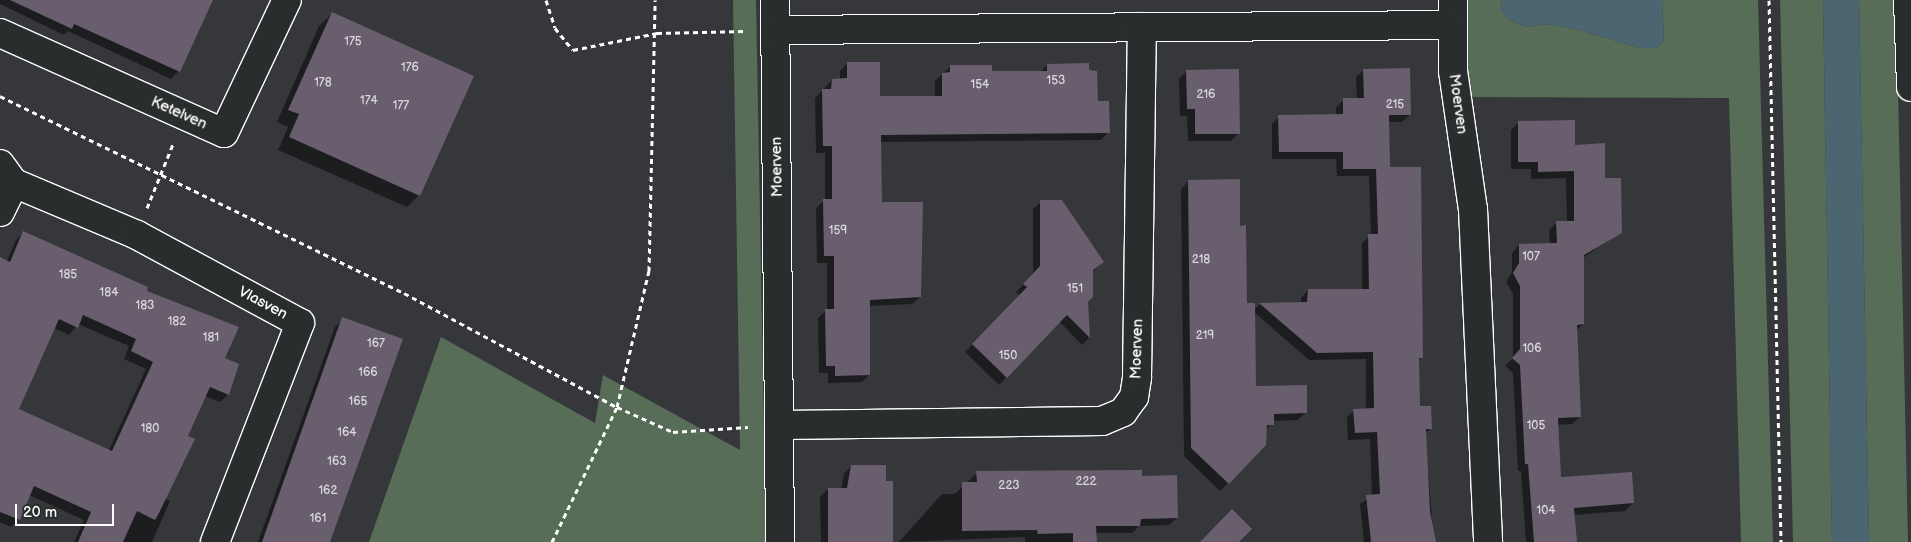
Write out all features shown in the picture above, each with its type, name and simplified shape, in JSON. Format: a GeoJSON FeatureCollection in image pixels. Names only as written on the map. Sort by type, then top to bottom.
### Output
{"type":"FeatureCollection","features":[{"type":"Feature","properties":{"kind":"street","name":"Ketelven"},"geometry":{"type":"LineString","coordinates":[[0,33],[224,133],[287,0]]}},
{"type":"Feature","properties":{"kind":"street","name":"Moerven"},"geometry":{"type":"LineString","coordinates":[[775,0],[780,542]]}},
{"type":"Feature","properties":{"kind":"street"},"geometry":{"type":"LineString","coordinates":[[1908,0],[1911,87]]}},
{"type":"Feature","properties":{"kind":"street","name":"Moerven"},"geometry":{"type":"LineString","coordinates":[[776,30],[1142,27],[1452,12],[1453,71],[1473,209],[1488,542]]}},
{"type":"Feature","properties":{"kind":"street","name":"Moerven"},"geometry":{"type":"LineString","coordinates":[[780,425],[1102,421],[1123,412],[1134,396],[1137,378],[1142,27]]}},
{"type":"Feature","properties":{"kind":"street","name":"Vlasven"},"geometry":{"type":"LineString","coordinates":[[0,212],[7,173],[137,235],[300,323],[216,542]]}},
{"type":"Feature","properties":{"kind":"path"},"geometry":{"type":"LineString","coordinates":[[546,0],[555,28],[573,50],[657,33],[776,30]]}},
{"type":"Feature","properties":{"kind":"path"},"geometry":{"type":"LineString","coordinates":[[552,542],[617,406],[649,271],[657,33],[655,0]]}},
{"type":"Feature","properties":{"kind":"path"},"geometry":{"type":"LineString","coordinates":[[1769,0],[1781,542]]}},
{"type":"Feature","properties":{"kind":"path"},"geometry":{"type":"LineString","coordinates":[[0,96],[404,293],[617,406],[672,432],[780,425]]}},
{"type":"Feature","properties":{"kind":"path"},"geometry":{"type":"LineString","coordinates":[[137,235],[159,174],[185,116]]}},
{"type":"Feature","properties":{"kind":"green space"},"geometry":{"type":"Polygon","coordinates":[[[733,0],[756,0],[766,542],[369,542],[441,337],[595,423],[603,375],[740,450],[733,0]]]}},
{"type":"Feature","properties":{"kind":"green space"},"geometry":{"type":"Polygon","coordinates":[[[1464,0],[1502,0],[1501,11],[1509,20],[1527,27],[1545,24],[1573,28],[1640,48],[1656,48],[1664,41],[1662,0],[1758,0],[1773,542],[1741,542],[1729,98],[1471,97],[1462,48],[1464,0]]]}},
{"type":"Feature","properties":{"kind":"green space"},"geometry":{"type":"Polygon","coordinates":[[[1780,0],[1823,0],[1832,542],[1793,542],[1780,0]]]}},
{"type":"Feature","properties":{"kind":"green space"},"geometry":{"type":"Polygon","coordinates":[[[1859,0],[1896,0],[1908,542],[1869,542],[1859,0]]]}},
{"type":"Feature","properties":{"kind":"water"},"geometry":{"type":"Polygon","coordinates":[[[1502,0],[1662,0],[1664,41],[1656,48],[1640,48],[1573,28],[1545,24],[1527,27],[1509,20],[1501,11],[1502,0]]]}},
{"type":"Feature","properties":{"kind":"water"},"geometry":{"type":"Polygon","coordinates":[[[1823,0],[1859,0],[1869,542],[1832,542],[1823,0]]]}},
{"type":"Feature","properties":{"kind":"building"},"geometry":{"type":"Polygon","coordinates":[[[10,0],[213,0],[180,72],[74,24],[72,29],[10,0]]]}},
{"type":"Feature","properties":{"kind":"building"},"geometry":{"type":"Polygon","coordinates":[[[332,12],[474,76],[420,196],[289,137],[299,114],[288,110],[332,12]]]}},
{"type":"Feature","properties":{"kind":"building"},"geometry":{"type":"Polygon","coordinates":[[[847,62],[880,62],[880,96],[942,96],[942,73],[950,72],[950,65],[992,65],[992,71],[1047,71],[1047,64],[1089,63],[1089,70],[1097,71],[1098,101],[1109,101],[1110,133],[881,135],[882,202],[923,202],[921,297],[870,300],[870,375],[835,376],[835,366],[826,366],[825,309],[834,309],[834,256],[824,256],[823,199],[832,199],[832,146],[823,146],[822,89],[831,89],[832,79],[847,78],[847,62]]]}},
{"type":"Feature","properties":{"kind":"building"},"geometry":{"type":"Polygon","coordinates":[[[1410,68],[1411,115],[1389,115],[1390,167],[1421,167],[1423,358],[1419,358],[1420,406],[1431,406],[1432,429],[1426,429],[1430,511],[1436,542],[1371,542],[1366,495],[1380,494],[1377,432],[1355,433],[1353,409],[1374,408],[1373,352],[1317,353],[1259,303],[1307,302],[1308,289],[1369,289],[1368,234],[1378,234],[1376,169],[1343,169],[1343,152],[1279,152],[1278,115],[1343,114],[1343,98],[1364,98],[1363,69],[1410,68]]]}},
{"type":"Feature","properties":{"kind":"building"},"geometry":{"type":"Polygon","coordinates":[[[1239,69],[1240,134],[1195,134],[1195,109],[1187,109],[1186,70],[1239,69]]]}},
{"type":"Feature","properties":{"kind":"building"},"geometry":{"type":"Polygon","coordinates":[[[1575,120],[1575,145],[1605,143],[1605,178],[1621,178],[1622,233],[1584,255],[1584,324],[1577,325],[1581,417],[1558,418],[1561,477],[1632,472],[1634,503],[1574,508],[1577,542],[1534,542],[1528,464],[1525,464],[1520,365],[1512,358],[1520,349],[1520,286],[1513,273],[1519,263],[1519,244],[1557,243],[1556,221],[1574,221],[1574,171],[1538,172],[1538,162],[1518,162],[1518,121],[1575,120]]]}},
{"type":"Feature","properties":{"kind":"building"},"geometry":{"type":"Polygon","coordinates":[[[1240,179],[1240,226],[1246,225],[1247,303],[1255,303],[1256,386],[1307,385],[1307,413],[1274,414],[1274,425],[1267,425],[1266,445],[1229,484],[1191,448],[1188,180],[1240,179]]]}},
{"type":"Feature","properties":{"kind":"building"},"geometry":{"type":"Polygon","coordinates":[[[1040,200],[1062,200],[1104,262],[1093,270],[1093,297],[1088,302],[1090,338],[1067,315],[1007,378],[972,344],[1027,287],[1023,284],[1040,266],[1040,200]]]}},
{"type":"Feature","properties":{"kind":"building"},"geometry":{"type":"Polygon","coordinates":[[[23,231],[148,287],[147,291],[239,327],[225,358],[239,364],[229,395],[210,387],[188,436],[195,439],[158,515],[155,520],[137,511],[123,542],[78,542],[91,512],[34,486],[20,520],[0,512],[0,257],[10,262],[23,231]],[[83,315],[78,328],[59,319],[19,409],[112,451],[153,362],[131,351],[136,339],[83,315]]]}},
{"type":"Feature","properties":{"kind":"building"},"geometry":{"type":"Polygon","coordinates":[[[342,317],[403,339],[330,542],[262,542],[342,317]]]}},
{"type":"Feature","properties":{"kind":"building"},"geometry":{"type":"Polygon","coordinates":[[[851,465],[886,465],[886,481],[893,481],[893,542],[828,542],[828,488],[847,488],[851,465]]]}},
{"type":"Feature","properties":{"kind":"building"},"geometry":{"type":"Polygon","coordinates":[[[1142,470],[1142,476],[1177,475],[1178,518],[1141,519],[1140,526],[1096,526],[1097,542],[1073,542],[1073,533],[1038,534],[1037,530],[962,531],[962,482],[977,482],[976,471],[1142,470]]]}},
{"type":"Feature","properties":{"kind":"building"},"geometry":{"type":"Polygon","coordinates":[[[1232,509],[1252,529],[1239,542],[1200,542],[1232,509]]]}}]}
